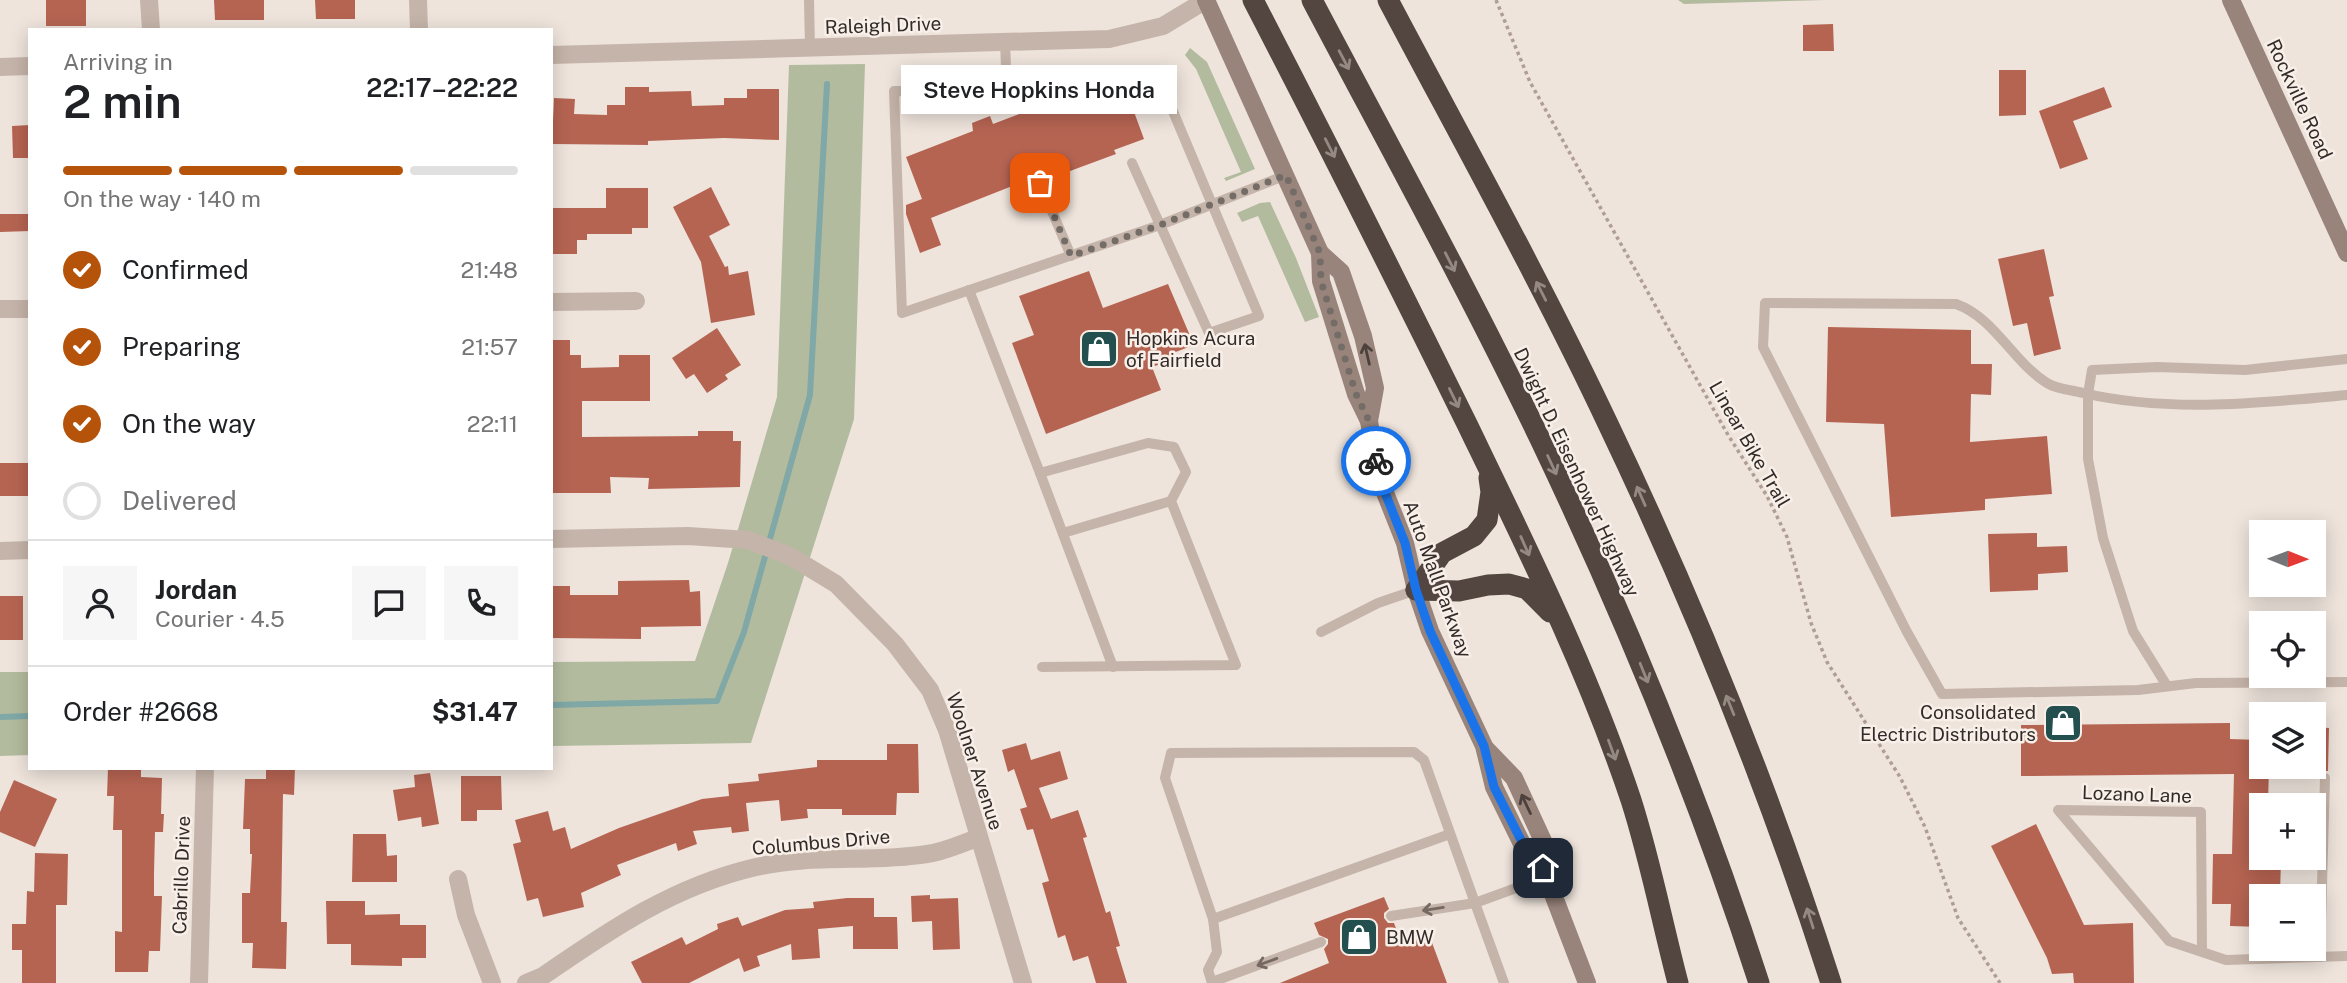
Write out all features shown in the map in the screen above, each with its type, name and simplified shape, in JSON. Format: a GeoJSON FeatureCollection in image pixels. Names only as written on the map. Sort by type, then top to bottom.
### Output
{"type":"FeatureCollection","features":[{"type":"Feature","properties":{"kind":"highway"},"geometry":{"type":"LineString","coordinates":[[1253,0],[1349,185],[1558,619],[1602,722],[1631,802],[1678,983]]}},
{"type":"Feature","properties":{"kind":"highway","name":"Dwight D. Eisenhower Highway"},"geometry":{"type":"LineString","coordinates":[[1312,0],[1465,290],[1539,438],[1594,557],[1670,738],[1759,983]]}},
{"type":"Feature","properties":{"kind":"highway"},"geometry":{"type":"LineString","coordinates":[[1388,0],[1515,239],[1602,411],[1676,574],[1745,743],[1807,909],[1831,983]]}},
{"type":"Feature","properties":{"kind":"highway"},"geometry":{"type":"LineString","coordinates":[[1416,590],[1442,553],[1474,536],[1487,520],[1492,492],[1485,463]]}},
{"type":"Feature","properties":{"kind":"highway"},"geometry":{"type":"LineString","coordinates":[[1416,590],[1460,591],[1509,584],[1527,589],[1558,619]]}},
{"type":"Feature","properties":{"kind":"highway"},"geometry":{"type":"LineString","coordinates":[[1656,897],[1692,983]]}},
{"type":"Feature","properties":{"kind":"street"},"geometry":{"type":"LineString","coordinates":[[149,0],[151,28]]}},
{"type":"Feature","properties":{"kind":"street"},"geometry":{"type":"LineString","coordinates":[[418,0],[419,28]]}},
{"type":"Feature","properties":{"kind":"street","name":"Raleigh Drive"},"geometry":{"type":"LineString","coordinates":[[553,55],[1109,39],[1163,26],[1206,0]]}},
{"type":"Feature","properties":{"kind":"street","name":"Auto Mall Parkway"},"geometry":{"type":"LineString","coordinates":[[1206,0],[1320,253],[1341,272],[1363,337],[1375,388],[1369,421],[1378,475],[1405,543],[1416,590],[1430,631],[1484,746],[1494,787],[1527,852],[1545,873],[1587,983]]}},
{"type":"Feature","properties":{"kind":"street","name":"Rockville Road"},"geometry":{"type":"LineString","coordinates":[[2231,0],[2347,253]]}},
{"type":"Feature","properties":{"kind":"street"},"geometry":{"type":"LineString","coordinates":[[0,66],[28,66]]}},
{"type":"Feature","properties":{"kind":"street"},"geometry":{"type":"LineString","coordinates":[[553,302],[636,301]]}},
{"type":"Feature","properties":{"kind":"street"},"geometry":{"type":"LineString","coordinates":[[0,309],[28,309]]}},
{"type":"Feature","properties":{"kind":"street","name":"Woolner Avenue"},"geometry":{"type":"LineString","coordinates":[[553,539],[730,537],[748,540],[780,552],[836,584],[895,644],[930,690],[947,730],[1023,983]]}},
{"type":"Feature","properties":{"kind":"street"},"geometry":{"type":"LineString","coordinates":[[0,551],[28,550]]}},
{"type":"Feature","properties":{"kind":"street","name":"Cabrillo Drive"},"geometry":{"type":"LineString","coordinates":[[199,983],[205,770]]}},
{"type":"Feature","properties":{"kind":"street","name":"Columbus Drive"},"geometry":{"type":"LineString","coordinates":[[526,983],[542,976],[641,911],[690,887],[757,866],[823,859],[929,854],[978,838]]}},
{"type":"Feature","properties":{"kind":"street"},"geometry":{"type":"LineString","coordinates":[[458,879],[466,915],[492,983]]}},
{"type":"Feature","properties":{"kind":"lane"},"geometry":{"type":"LineString","coordinates":[[809,0],[810,48]]}},
{"type":"Feature","properties":{"kind":"lane"},"geometry":{"type":"LineString","coordinates":[[1005,42],[1007,92]]}},
{"type":"Feature","properties":{"kind":"lane"},"geometry":{"type":"LineString","coordinates":[[1132,163],[1209,333],[1259,316],[1159,78]]}},
{"type":"Feature","properties":{"kind":"lane"},"geometry":{"type":"LineString","coordinates":[[1049,80],[1007,92],[894,91],[902,313],[1160,225],[1286,175]]}},
{"type":"Feature","properties":{"kind":"lane"},"geometry":{"type":"LineString","coordinates":[[1040,183],[1071,256]]}},
{"type":"Feature","properties":{"kind":"lane"},"geometry":{"type":"LineString","coordinates":[[969,290],[1112,667]]}},
{"type":"Feature","properties":{"kind":"lane"},"geometry":{"type":"LineString","coordinates":[[2347,395],[2234,404],[2138,403],[2048,384],[1971,309],[1956,304],[1765,303],[1763,347],[1907,632],[1942,694],[2138,690],[2196,683],[2347,682]]}},
{"type":"Feature","properties":{"kind":"lane"},"geometry":{"type":"LineString","coordinates":[[2167,686],[2133,631],[2103,538],[2088,459],[2088,394],[2092,370],[2245,370],[2347,359]]}},
{"type":"Feature","properties":{"kind":"lane"},"geometry":{"type":"LineString","coordinates":[[1040,473],[1148,443],[1174,447],[1186,472],[1171,501],[1063,533]]}},
{"type":"Feature","properties":{"kind":"lane"},"geometry":{"type":"LineString","coordinates":[[1042,667],[1236,666],[1171,501]]}},
{"type":"Feature","properties":{"kind":"lane"},"geometry":{"type":"LineString","coordinates":[[1321,632],[1378,603],[1416,590]]}},
{"type":"Feature","properties":{"kind":"lane"},"geometry":{"type":"LineString","coordinates":[[1321,942],[1212,982],[1208,970],[1217,952],[1213,919],[1165,778],[1171,753],[1414,752],[1424,760],[1504,983]]}},
{"type":"Feature","properties":{"kind":"lane"},"geometry":{"type":"LineString","coordinates":[[2322,884],[2325,779]]}},
{"type":"Feature","properties":{"kind":"lane","name":"Lozano Lane"},"geometry":{"type":"LineString","coordinates":[[2202,952],[2201,812],[2058,810],[2169,941],[2202,952],[2227,960],[2249,959]]}},
{"type":"Feature","properties":{"kind":"lane"},"geometry":{"type":"LineString","coordinates":[[1213,919],[1450,834]]}},
{"type":"Feature","properties":{"kind":"lane"},"geometry":{"type":"LineString","coordinates":[[1391,916],[1475,903],[1545,873]]}},
{"type":"Feature","properties":{"kind":"lane","name":"Lozano Lane"},"geometry":{"type":"LineString","coordinates":[[2326,957],[2347,956]]}},
{"type":"Feature","properties":{"kind":"path","name":"Linear Bike Trail"},"geometry":{"type":"LineString","coordinates":[[1496,0],[1530,82],[1728,435],[1768,496],[1787,537],[1811,622],[1826,662],[1900,777],[1925,827],[1958,918],[2000,983]]}},
{"type":"Feature","properties":{"kind":"green space"},"geometry":{"type":"Polygon","coordinates":[[[1678,0],[1825,0],[1684,4],[1678,0]]]}},
{"type":"Feature","properties":{"kind":"green space"},"geometry":{"type":"Polygon","coordinates":[[[1190,48],[1207,62],[1255,169],[1226,181],[1224,178],[1241,172],[1196,69],[1185,55],[1190,48]]]}},
{"type":"Feature","properties":{"kind":"green space"},"geometry":{"type":"Polygon","coordinates":[[[865,64],[854,419],[751,743],[553,746],[553,662],[695,661],[728,563],[777,397],[789,65],[865,64]]]}},
{"type":"Feature","properties":{"kind":"green space"},"geometry":{"type":"Polygon","coordinates":[[[1270,202],[1319,317],[1305,322],[1258,216],[1242,222],[1237,213],[1260,203],[1270,202]]]}},
{"type":"Feature","properties":{"kind":"green space"},"geometry":{"type":"Polygon","coordinates":[[[0,672],[28,672],[28,755],[0,756],[0,672]]]}},
{"type":"Feature","properties":{"kind":"building"},"geometry":{"type":"Polygon","coordinates":[[[46,0],[86,0],[86,26],[46,26],[46,0]]]}},
{"type":"Feature","properties":{"kind":"building"},"geometry":{"type":"Polygon","coordinates":[[[214,0],[264,0],[264,20],[215,20],[214,0]]]}},
{"type":"Feature","properties":{"kind":"building"},"geometry":{"type":"Polygon","coordinates":[[[315,0],[355,0],[355,19],[316,19],[315,0]]]}},
{"type":"Feature","properties":{"kind":"building"},"geometry":{"type":"Polygon","coordinates":[[[1833,24],[1834,51],[1803,51],[1803,25],[1833,24]]]}},
{"type":"Feature","properties":{"kind":"building"},"geometry":{"type":"Polygon","coordinates":[[[1999,70],[2026,70],[2026,115],[1999,116],[1999,70]]]}},
{"type":"Feature","properties":{"kind":"building"},"geometry":{"type":"Polygon","coordinates":[[[1119,71],[1144,139],[1114,150],[1116,154],[1062,174],[1060,169],[1038,176],[931,218],[941,245],[920,253],[906,214],[906,205],[922,199],[906,157],[973,131],[972,123],[990,116],[993,124],[1072,94],[1067,82],[1083,72],[1087,83],[1119,71]]]}},
{"type":"Feature","properties":{"kind":"building"},"geometry":{"type":"Polygon","coordinates":[[[625,87],[649,87],[649,92],[691,91],[692,106],[724,105],[724,98],[747,98],[747,89],[779,89],[779,140],[724,138],[648,141],[648,145],[553,144],[554,98],[575,99],[574,114],[607,115],[607,105],[625,105],[625,87]]]}},
{"type":"Feature","properties":{"kind":"building"},"geometry":{"type":"Polygon","coordinates":[[[2104,87],[2112,107],[2073,121],[2088,159],[2060,169],[2039,111],[2104,87]]]}},
{"type":"Feature","properties":{"kind":"building"},"geometry":{"type":"Polygon","coordinates":[[[28,125],[28,158],[13,158],[12,126],[28,125]]]}},
{"type":"Feature","properties":{"kind":"building"},"geometry":{"type":"Polygon","coordinates":[[[711,187],[730,225],[709,236],[725,267],[728,266],[729,275],[748,271],[755,315],[711,323],[701,262],[673,207],[711,187]]]}},
{"type":"Feature","properties":{"kind":"building"},"geometry":{"type":"Polygon","coordinates":[[[606,188],[648,188],[648,228],[632,228],[632,234],[587,234],[587,240],[577,240],[577,254],[553,254],[553,208],[606,208],[606,188]]]}},
{"type":"Feature","properties":{"kind":"building"},"geometry":{"type":"Polygon","coordinates":[[[0,214],[28,214],[28,231],[0,232],[0,214]]]}},
{"type":"Feature","properties":{"kind":"building"},"geometry":{"type":"Polygon","coordinates":[[[2044,249],[2054,296],[2049,297],[2061,349],[2034,356],[2027,323],[2013,326],[1998,259],[2044,249]]]}},
{"type":"Feature","properties":{"kind":"building","name":"Hopkins Acura of Fairfield"},"geometry":{"type":"Polygon","coordinates":[[[1089,271],[1103,308],[1168,284],[1194,345],[1173,353],[1175,359],[1152,367],[1161,390],[1046,434],[1012,343],[1034,335],[1019,296],[1089,271]]]}},
{"type":"Feature","properties":{"kind":"building"},"geometry":{"type":"Polygon","coordinates":[[[1828,327],[1971,330],[1971,364],[1992,364],[1991,395],[1971,394],[1970,442],[2047,436],[2052,494],[1985,499],[1985,510],[1891,517],[1884,424],[1826,422],[1828,327]]]}},
{"type":"Feature","properties":{"kind":"building"},"geometry":{"type":"Polygon","coordinates":[[[717,328],[741,365],[725,375],[728,379],[707,393],[694,374],[686,379],[672,358],[717,328]]]}},
{"type":"Feature","properties":{"kind":"building"},"geometry":{"type":"Polygon","coordinates":[[[553,340],[570,340],[570,355],[581,355],[581,368],[619,367],[619,355],[650,355],[650,401],[582,401],[582,437],[698,436],[698,431],[733,431],[733,441],[741,441],[740,487],[648,489],[649,478],[610,477],[611,493],[553,493],[553,340]]]}},
{"type":"Feature","properties":{"kind":"building"},"geometry":{"type":"Polygon","coordinates":[[[0,463],[28,463],[28,496],[0,496],[0,463]]]}},
{"type":"Feature","properties":{"kind":"building"},"geometry":{"type":"Polygon","coordinates":[[[2037,533],[2037,547],[2067,546],[2068,572],[2038,574],[2038,590],[1990,592],[1988,534],[2037,533]]]}},
{"type":"Feature","properties":{"kind":"building"},"geometry":{"type":"Polygon","coordinates":[[[689,580],[690,592],[700,591],[701,626],[641,627],[641,639],[553,638],[553,586],[570,586],[570,595],[618,595],[618,581],[689,580]]]}},
{"type":"Feature","properties":{"kind":"building"},"geometry":{"type":"Polygon","coordinates":[[[0,596],[23,596],[23,640],[0,640],[0,596]]]}},
{"type":"Feature","properties":{"kind":"building"},"geometry":{"type":"Polygon","coordinates":[[[2230,723],[2230,739],[2249,740],[2249,779],[2269,779],[2268,793],[2249,793],[2249,870],[2281,870],[2280,884],[2249,884],[2249,927],[2230,926],[2231,904],[2212,904],[2213,854],[2232,854],[2234,774],[2021,776],[2021,725],[2230,723]]]}},
{"type":"Feature","properties":{"kind":"building"},"geometry":{"type":"Polygon","coordinates":[[[2326,728],[2329,728],[2326,771],[2326,728]]]}},
{"type":"Feature","properties":{"kind":"building"},"geometry":{"type":"Polygon","coordinates":[[[1026,743],[1031,760],[1060,751],[1068,779],[1039,788],[1051,819],[1078,810],[1087,837],[1083,838],[1106,913],[1110,911],[1120,946],[1116,947],[1127,983],[1096,983],[1088,956],[1073,961],[1065,935],[1058,938],[1042,883],[1049,881],[1033,829],[1027,830],[1020,809],[1027,807],[1014,769],[1008,772],[1002,750],[1026,743]]]}},
{"type":"Feature","properties":{"kind":"building"},"geometry":{"type":"Polygon","coordinates":[[[887,744],[918,744],[919,793],[897,793],[896,815],[842,815],[842,809],[807,809],[808,818],[781,821],[779,800],[746,803],[749,831],[732,833],[731,827],[693,831],[697,844],[678,851],[676,843],[617,865],[621,875],[581,893],[584,907],[543,917],[538,898],[527,901],[513,844],[521,842],[515,820],[548,811],[553,831],[565,827],[571,849],[619,828],[702,799],[729,796],[728,784],[759,781],[758,774],[817,767],[817,760],[887,760],[887,744]]]}},
{"type":"Feature","properties":{"kind":"building"},"geometry":{"type":"Polygon","coordinates":[[[108,770],[141,770],[141,777],[162,778],[163,832],[155,832],[154,873],[154,896],[162,896],[160,951],[149,951],[148,972],[115,972],[115,931],[122,932],[122,830],[113,830],[114,796],[107,796],[108,770]]]}},
{"type":"Feature","properties":{"kind":"building"},"geometry":{"type":"Polygon","coordinates":[[[266,770],[295,770],[294,795],[283,794],[281,922],[287,922],[286,969],[252,968],[253,943],[242,943],[242,893],[250,893],[252,854],[250,829],[243,829],[245,779],[266,779],[266,770]]]}},
{"type":"Feature","properties":{"kind":"building"},"geometry":{"type":"Polygon","coordinates":[[[430,773],[439,824],[422,827],[421,817],[398,821],[393,790],[415,787],[414,775],[430,773]]]}},
{"type":"Feature","properties":{"kind":"building"},"geometry":{"type":"Polygon","coordinates":[[[461,776],[501,776],[502,810],[477,810],[477,821],[461,821],[461,776]]]}},
{"type":"Feature","properties":{"kind":"building"},"geometry":{"type":"Polygon","coordinates":[[[14,780],[57,799],[35,847],[0,832],[0,812],[14,780]]]}},
{"type":"Feature","properties":{"kind":"building"},"geometry":{"type":"Polygon","coordinates":[[[2036,824],[2084,925],[2133,923],[2134,983],[2074,983],[2073,973],[2052,974],[2047,958],[1991,846],[2036,824]]]}},
{"type":"Feature","properties":{"kind":"building"},"geometry":{"type":"Polygon","coordinates":[[[353,834],[386,834],[387,856],[397,855],[397,882],[352,882],[353,834]]]}},
{"type":"Feature","properties":{"kind":"building"},"geometry":{"type":"Polygon","coordinates":[[[35,853],[68,854],[67,905],[56,905],[56,983],[22,983],[22,950],[12,950],[12,924],[26,924],[27,891],[34,892],[35,853]]]}},
{"type":"Feature","properties":{"kind":"building"},"geometry":{"type":"Polygon","coordinates":[[[930,895],[930,899],[958,898],[960,949],[933,950],[932,921],[912,922],[911,896],[930,895]]]}},
{"type":"Feature","properties":{"kind":"building","name":"BMW"},"geometry":{"type":"Polygon","coordinates":[[[1384,897],[1389,909],[1384,913],[1384,918],[1388,923],[1394,923],[1401,942],[1428,932],[1447,983],[1280,983],[1329,963],[1324,949],[1328,939],[1319,935],[1314,923],[1384,897]]]}},
{"type":"Feature","properties":{"kind":"building"},"geometry":{"type":"Polygon","coordinates":[[[874,898],[874,917],[897,917],[898,949],[853,949],[853,926],[818,929],[820,958],[792,960],[791,944],[757,956],[760,966],[744,972],[739,958],[689,983],[642,983],[631,962],[682,937],[686,945],[718,929],[717,924],[738,917],[742,926],[785,910],[814,908],[813,902],[874,898]]]}},
{"type":"Feature","properties":{"kind":"building"},"geometry":{"type":"Polygon","coordinates":[[[326,901],[365,901],[365,915],[400,914],[400,925],[426,925],[426,958],[402,958],[402,966],[351,965],[351,944],[327,944],[326,901]]]}},
{"type":"Feature","properties":{"kind":"waterway"},"geometry":{"type":"LineString","coordinates":[[553,705],[717,701],[744,632],[810,395],[827,84]]}},
{"type":"Feature","properties":{"kind":"waterway"},"geometry":{"type":"LineString","coordinates":[[0,717],[28,716]]}},
{"type":"Feature","properties":{"kind":"way so far"},"geometry":{"type":"LineString","coordinates":[[1040,183],[1071,256],[1160,225],[1286,175],[1320,253],[1321,281],[1356,394],[1369,421],[1376,461]]}},
{"type":"Feature","properties":{"kind":"place","name":"Steve Hopkins Honda"},"geometry":{"type":"Point","coordinates":[1040,183]}},
{"type":"Feature","properties":{"kind":"place","name":"Hopkins Acura of Fairfield"},"geometry":{"type":"Point","coordinates":[1099,349]}},
{"type":"Feature","properties":{"kind":"place","name":"Consolidated Electric Distributors"},"geometry":{"type":"Point","coordinates":[2063,723]}},
{"type":"Feature","properties":{"kind":"place","name":"BMW"},"geometry":{"type":"Point","coordinates":[1359,937]}},
{"type":"Feature","properties":{"kind":"route"},"geometry":{"type":"LineString","coordinates":[[1376,461],[1378,475],[1405,543],[1416,590],[1430,631],[1484,746],[1494,787],[1527,852],[1543,868]]}}]}
